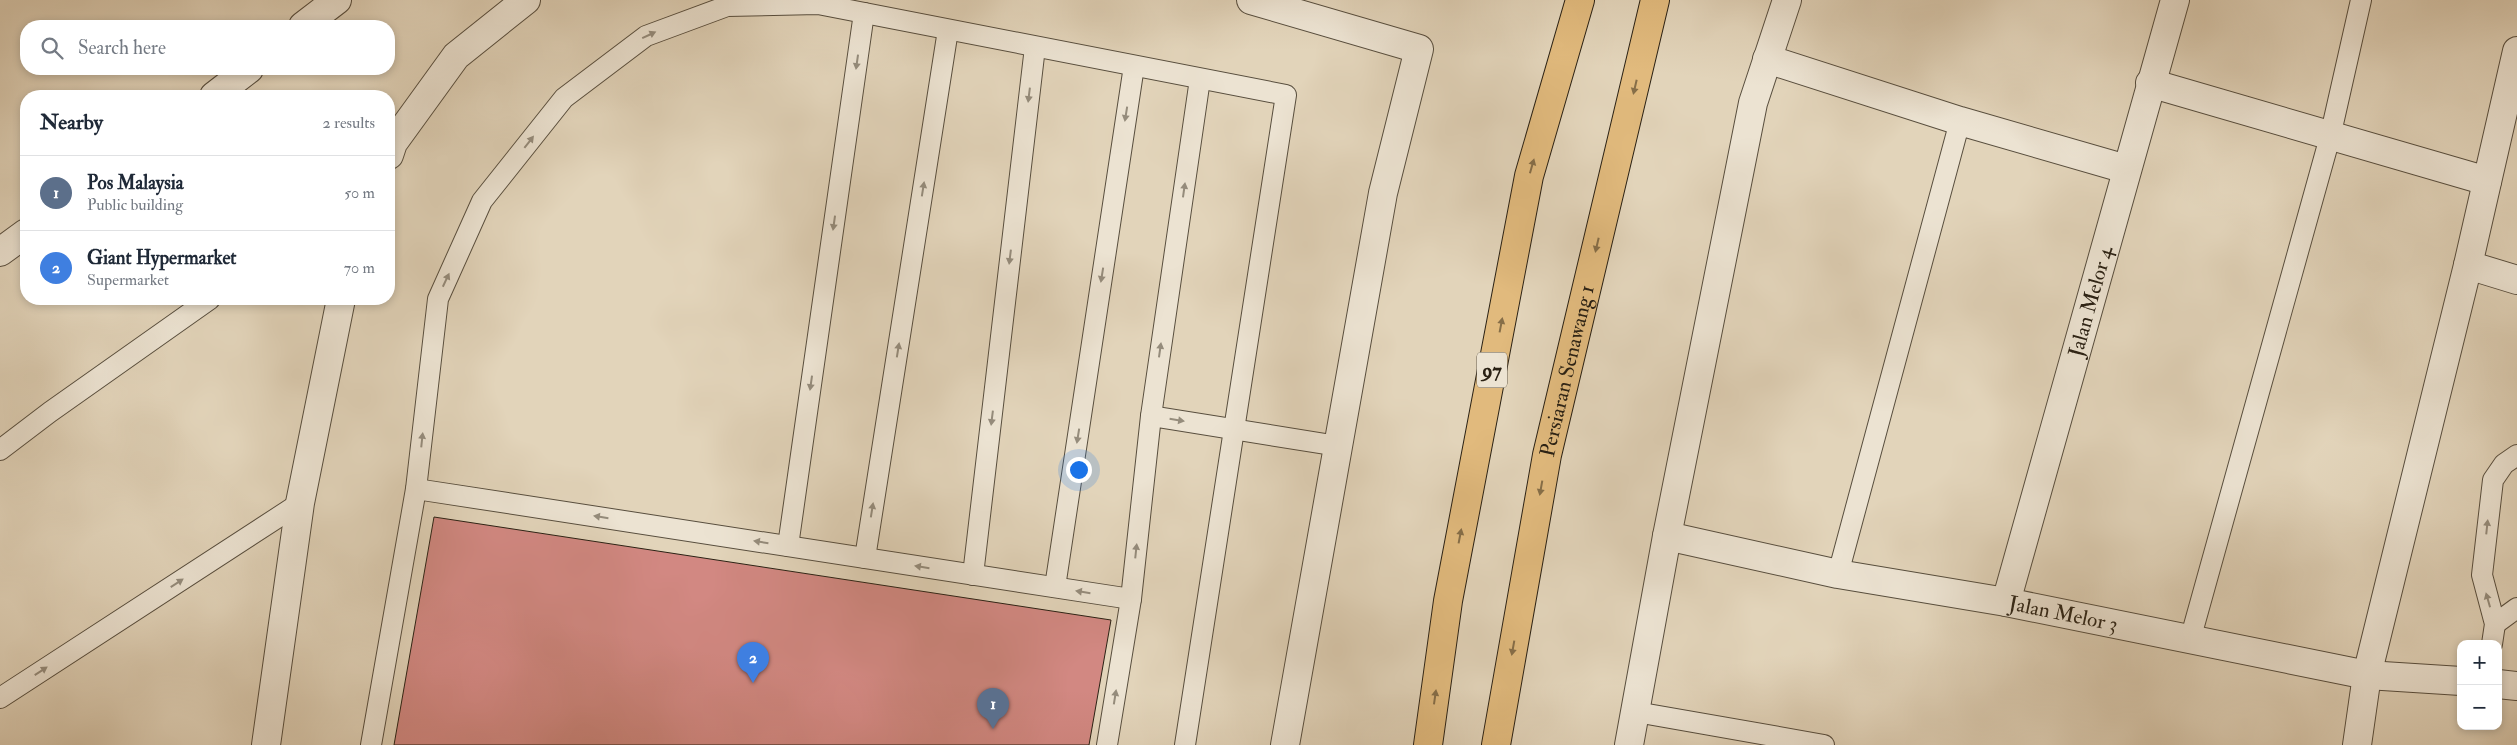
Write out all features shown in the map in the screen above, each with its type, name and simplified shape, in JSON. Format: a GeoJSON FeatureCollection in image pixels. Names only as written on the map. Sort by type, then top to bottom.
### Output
{"type":"FeatureCollection","features":[{"type":"Feature","properties":{"kind":"main road","name":"97"},"geometry":{"type":"LineString","coordinates":[[1428,745],[1448,601],[1529,176],[1580,0]]}},
{"type":"Feature","properties":{"kind":"main road","name":"Persiaran Senawang 1"},"geometry":{"type":"LineString","coordinates":[[1496,745],[1547,455],[1655,0]]}},
{"type":"Feature","properties":{"kind":"main road"},"geometry":{"type":"LineString","coordinates":[[1646,39],[1664,0]]}},
{"type":"Feature","properties":{"kind":"street"},"geometry":{"type":"LineString","coordinates":[[311,20],[337,0]]}},
{"type":"Feature","properties":{"kind":"street"},"geometry":{"type":"LineString","coordinates":[[395,140],[456,56],[526,0]]}},
{"type":"Feature","properties":{"kind":"street"},"geometry":{"type":"LineString","coordinates":[[1251,0],[1418,49],[1383,193],[1285,745]]}},
{"type":"Feature","properties":{"kind":"street"},"geometry":{"type":"LineString","coordinates":[[1629,745],[1667,536],[1753,103],[1787,0]]}},
{"type":"Feature","properties":{"kind":"street","name":"Jalan Melor 4"},"geometry":{"type":"LineString","coordinates":[[2006,602],[2150,83],[2175,0]]}},
{"type":"Feature","properties":{"kind":"street"},"geometry":{"type":"LineString","coordinates":[[2357,745],[2368,675],[2468,265],[2517,51]]}},
{"type":"Feature","properties":{"kind":"street"},"geometry":{"type":"LineString","coordinates":[[1767,59],[1960,120],[2126,169]]}},
{"type":"Feature","properties":{"kind":"street"},"geometry":{"type":"LineString","coordinates":[[222,90],[241,75]]}},
{"type":"Feature","properties":{"kind":"street"},"geometry":{"type":"LineString","coordinates":[[2150,83],[2487,181]]}},
{"type":"Feature","properties":{"kind":"street"},"geometry":{"type":"LineString","coordinates":[[0,252],[20,237]]}},
{"type":"Feature","properties":{"kind":"street"},"geometry":{"type":"LineString","coordinates":[[2468,265],[2517,280]]}},
{"type":"Feature","properties":{"kind":"street"},"geometry":{"type":"LineString","coordinates":[[266,745],[300,503],[341,305]]}},
{"type":"Feature","properties":{"kind":"street","name":"Jalan Melor 3"},"geometry":{"type":"LineString","coordinates":[[1667,536],[1838,574],[2006,602],[2368,675],[2457,681]]}},
{"type":"Feature","properties":{"kind":"street"},"geometry":{"type":"LineString","coordinates":[[2502,684],[2517,686]]}},
{"type":"Feature","properties":{"kind":"lane"},"geometry":{"type":"LineString","coordinates":[[2190,640],[2330,136],[2361,0]]}},
{"type":"Feature","properties":{"kind":"lane"},"geometry":{"type":"LineString","coordinates":[[371,745],[416,489],[438,299],[482,201],[564,98],[646,36],[727,6],[818,4],[1286,96],[1236,430],[1185,745]]}},
{"type":"Feature","properties":{"kind":"lane"},"geometry":{"type":"LineString","coordinates":[[788,546],[864,13]]}},
{"type":"Feature","properties":{"kind":"lane"},"geometry":{"type":"LineString","coordinates":[[865,558],[948,30]]}},
{"type":"Feature","properties":{"kind":"lane"},"geometry":{"type":"LineString","coordinates":[[973,575],[1035,47]]}},
{"type":"Feature","properties":{"kind":"lane"},"geometry":{"type":"LineString","coordinates":[[1055,587],[1134,66]]}},
{"type":"Feature","properties":{"kind":"lane"},"geometry":{"type":"LineString","coordinates":[[1107,745],[1131,599],[1151,416],[1200,79]]}},
{"type":"Feature","properties":{"kind":"lane"},"geometry":{"type":"LineString","coordinates":[[1838,574],[1960,120]]}},
{"type":"Feature","properties":{"kind":"lane"},"geometry":{"type":"LineString","coordinates":[[0,450],[58,406],[201,305]]}},
{"type":"Feature","properties":{"kind":"lane"},"geometry":{"type":"LineString","coordinates":[[1151,416],[1338,446]]}},
{"type":"Feature","properties":{"kind":"lane"},"geometry":{"type":"LineString","coordinates":[[2493,640],[2495,624],[2482,575],[2492,480],[2504,464],[2517,455]]}},
{"type":"Feature","properties":{"kind":"lane"},"geometry":{"type":"LineString","coordinates":[[416,489],[1131,599]]}},
{"type":"Feature","properties":{"kind":"lane"},"geometry":{"type":"LineString","coordinates":[[0,698],[300,503]]}},
{"type":"Feature","properties":{"kind":"lane"},"geometry":{"type":"LineString","coordinates":[[2495,624],[2517,608]]}},
{"type":"Feature","properties":{"kind":"lane"},"geometry":{"type":"LineString","coordinates":[[1636,712],[1824,745]]}},
{"type":"Feature","properties":{"kind":"building"},"geometry":{"type":"Polygon","coordinates":[[[434,517],[1111,620],[1089,745],[394,745],[434,517]]]}},
{"type":"Feature","properties":{"kind":"place","name":"Giant Hypermarket"},"geometry":{"type":"Point","coordinates":[753,683]}},
{"type":"Feature","properties":{"kind":"place","name":"Pos Malaysia"},"geometry":{"type":"Point","coordinates":[993,729]}}]}
